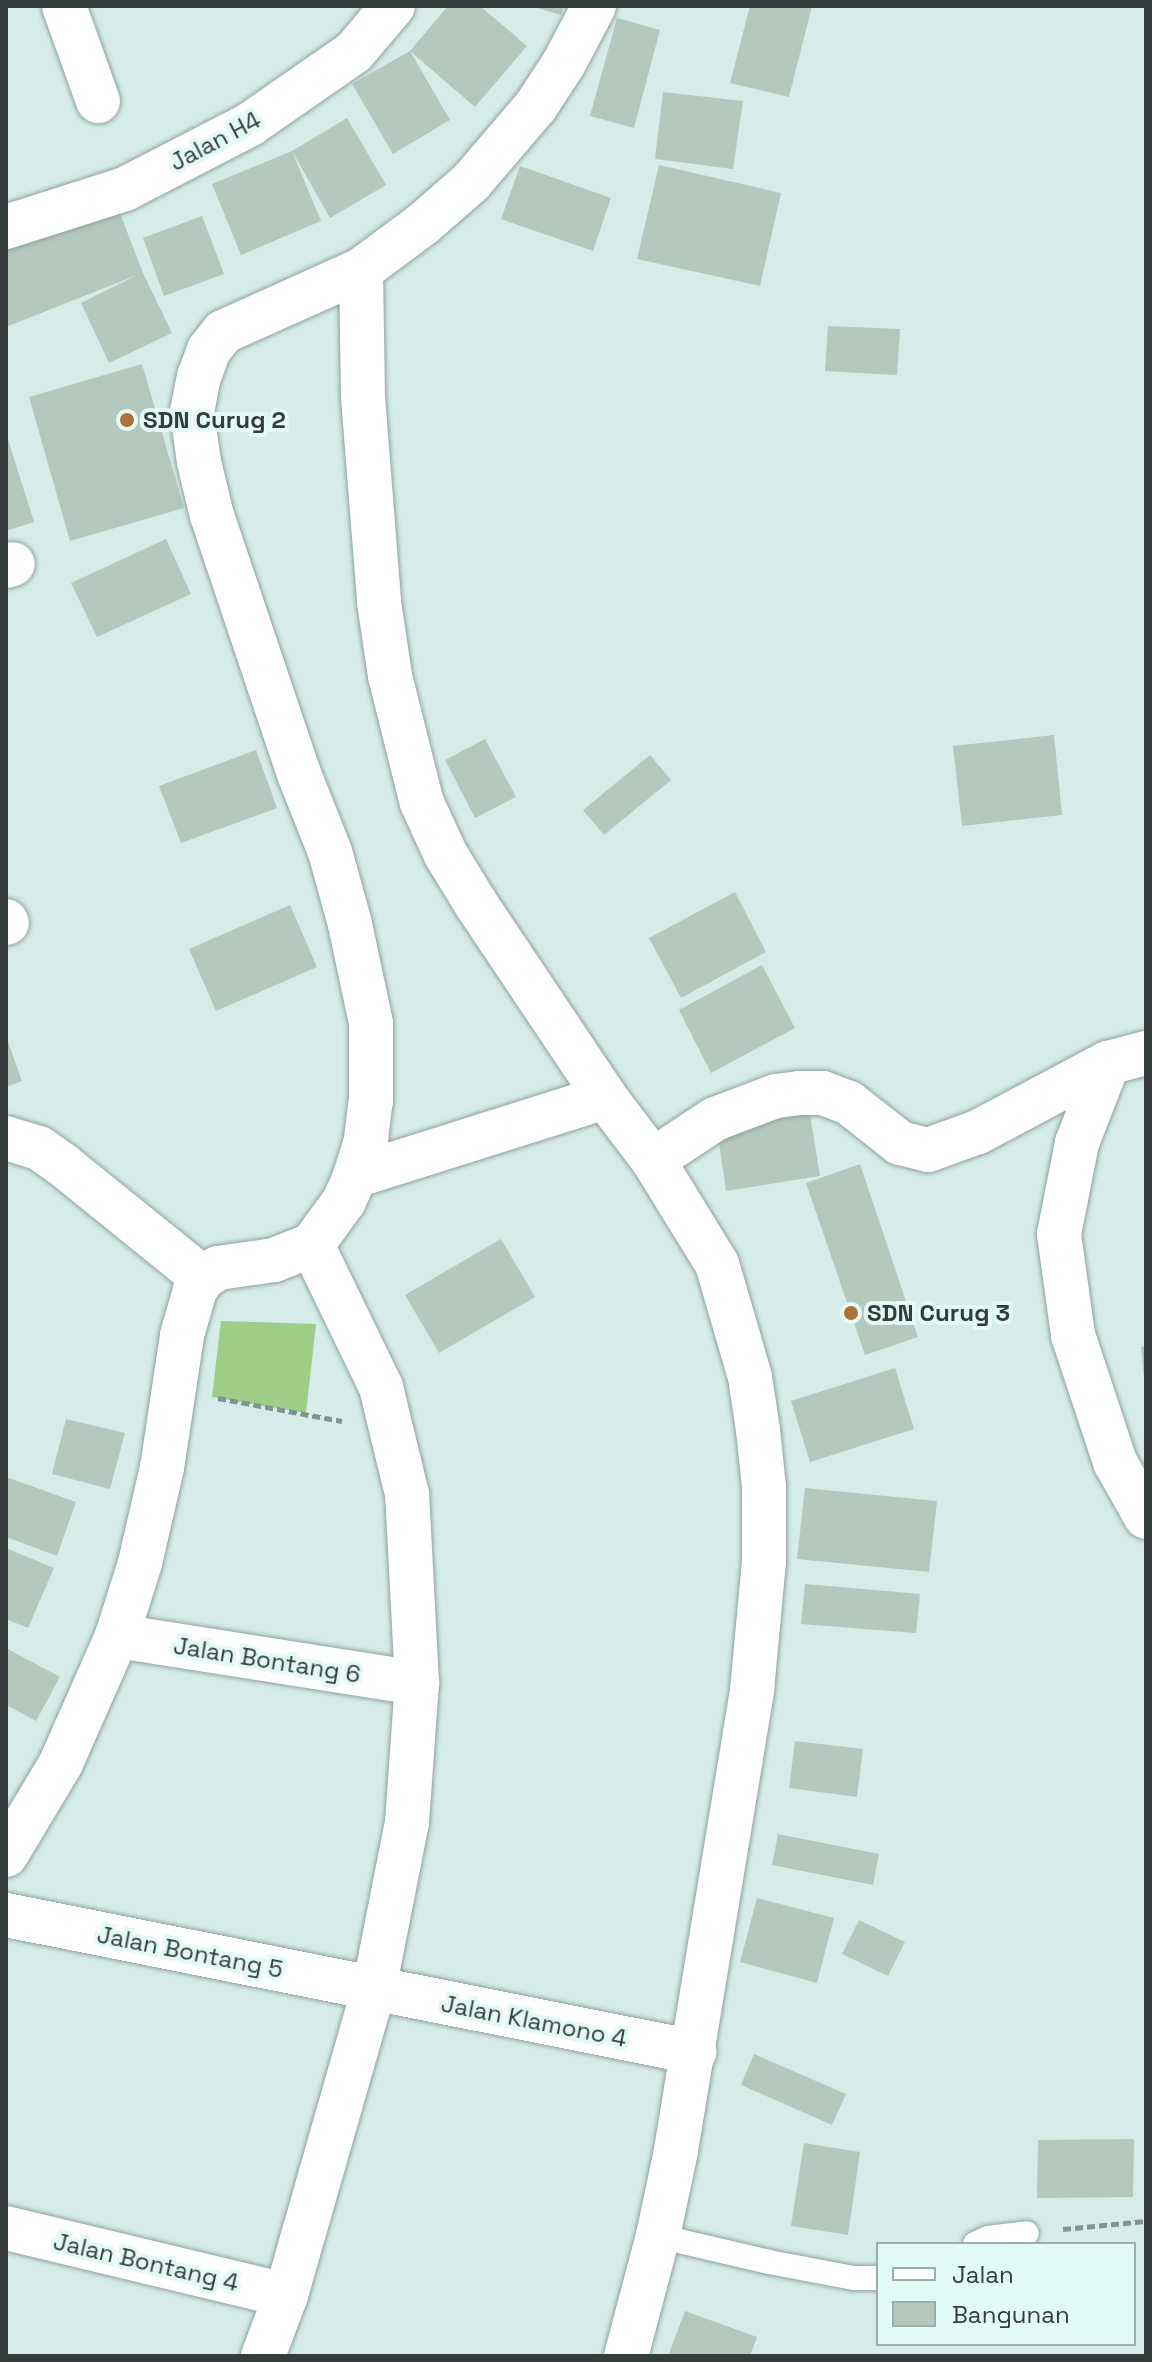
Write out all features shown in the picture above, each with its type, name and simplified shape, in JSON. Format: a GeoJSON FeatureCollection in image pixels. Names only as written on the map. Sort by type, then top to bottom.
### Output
{"type":"FeatureCollection","features":[{"type":"Feature","properties":{"kind":"street"},"geometry":{"type":"LineString","coordinates":[[64,6],[98,101]]}},
{"type":"Feature","properties":{"kind":"street","name":"Jalan H4"},"geometry":{"type":"LineString","coordinates":[[6,227],[125,189],[249,125],[354,52],[393,6]]}},
{"type":"Feature","properties":{"kind":"street"},"geometry":{"type":"LineString","coordinates":[[6,1855],[61,1763],[117,1636],[140,1563],[162,1468],[189,1307],[203,1278],[218,1268],[291,1256],[312,1245],[344,1201],[366,1139],[371,1101],[371,1023],[330,852],[294,760],[212,516],[199,462],[192,412],[209,350],[223,332],[361,270],[423,224],[471,182],[536,106],[564,63],[594,6]]}},
{"type":"Feature","properties":{"kind":"street"},"geometry":{"type":"LineString","coordinates":[[361,270],[363,397],[379,602],[406,747],[422,803],[446,855],[605,1097],[653,1160],[717,1264],[750,1377],[764,1487],[764,1561],[752,1691],[694,2052],[658,2236],[626,2356]]}},
{"type":"Feature","properties":{"kind":"street"},"geometry":{"type":"LineString","coordinates":[[653,1160],[715,1119],[776,1096],[799,1093],[823,1093],[849,1103],[900,1143],[928,1150],[978,1132],[1127,1058]]}},
{"type":"Feature","properties":{"kind":"street"},"geometry":{"type":"LineString","coordinates":[[1127,1058],[1077,1143],[1059,1234],[1073,1335],[1115,1462],[1146,1517]]}},
{"type":"Feature","properties":{"kind":"street"},"geometry":{"type":"LineString","coordinates":[[355,1176],[605,1097]]}},
{"type":"Feature","properties":{"kind":"street"},"geometry":{"type":"LineString","coordinates":[[6,1138],[39,1148],[63,1165],[203,1278]]}},
{"type":"Feature","properties":{"kind":"street"},"geometry":{"type":"LineString","coordinates":[[263,2356],[286,2295],[374,1989],[407,1822],[417,1683],[407,1494],[381,1387],[312,1245]]}},
{"type":"Feature","properties":{"kind":"street","name":"Jalan Bontang 6"},"geometry":{"type":"LineString","coordinates":[[117,1636],[417,1683]]}},
{"type":"Feature","properties":{"kind":"street","name":"Jalan Bontang 5"},"geometry":{"type":"LineString","coordinates":[[6,1915],[374,1989]]}},
{"type":"Feature","properties":{"kind":"street","name":"Jalan Klamono 4"},"geometry":{"type":"LineString","coordinates":[[374,1989],[694,2052]]}},
{"type":"Feature","properties":{"kind":"street","name":"Jalan Bontang 4"},"geometry":{"type":"LineString","coordinates":[[6,2228],[286,2295]]}},
{"type":"Feature","properties":{"kind":"lane"},"geometry":{"type":"LineString","coordinates":[[979,2242],[1027,2233]]}},
{"type":"Feature","properties":{"kind":"lane"},"geometry":{"type":"LineString","coordinates":[[658,2236],[769,2262],[854,2278],[876,2278]]}},
{"type":"Feature","properties":{"kind":"path"},"geometry":{"type":"LineString","coordinates":[[174,1390],[306,1413],[392,1433]]}},
{"type":"Feature","properties":{"kind":"path"},"geometry":{"type":"LineString","coordinates":[[1027,2233],[1146,2221]]}},
{"type":"Feature","properties":{"kind":"green space"},"geometry":{"type":"Polygon","coordinates":[[[221,1321],[316,1324],[306,1413],[212,1397],[221,1321]]]}},
{"type":"Feature","properties":{"kind":"building"},"geometry":{"type":"Polygon","coordinates":[[[448,6],[480,6],[527,46],[475,107],[410,51],[448,6]]]}},
{"type":"Feature","properties":{"kind":"building"},"geometry":{"type":"Polygon","coordinates":[[[531,6],[564,6],[561,15],[531,6]]]}},
{"type":"Feature","properties":{"kind":"building"},"geometry":{"type":"Polygon","coordinates":[[[750,6],[812,6],[789,97],[730,83],[750,6]]]}},
{"type":"Feature","properties":{"kind":"building"},"geometry":{"type":"Polygon","coordinates":[[[617,18],[660,30],[634,128],[590,116],[617,18]]]}},
{"type":"Feature","properties":{"kind":"building"},"geometry":{"type":"Polygon","coordinates":[[[410,51],[450,120],[393,154],[352,84],[410,51]]]}},
{"type":"Feature","properties":{"kind":"building"},"geometry":{"type":"Polygon","coordinates":[[[663,92],[743,101],[733,169],[655,159],[663,92]]]}},
{"type":"Feature","properties":{"kind":"building"},"geometry":{"type":"Polygon","coordinates":[[[347,118],[386,185],[330,218],[292,151],[347,118]]]}},
{"type":"Feature","properties":{"kind":"building"},"geometry":{"type":"Polygon","coordinates":[[[292,151],[321,221],[241,255],[212,184],[292,151]]]}},
{"type":"Feature","properties":{"kind":"building"},"geometry":{"type":"Polygon","coordinates":[[[659,165],[781,193],[760,286],[637,259],[659,165]]]}},
{"type":"Feature","properties":{"kind":"building"},"geometry":{"type":"Polygon","coordinates":[[[520,166],[611,198],[593,251],[501,219],[520,166]]]}},
{"type":"Feature","properties":{"kind":"building"},"geometry":{"type":"Polygon","coordinates":[[[116,203],[143,273],[172,333],[109,363],[81,303],[137,275],[6,327],[6,246],[116,203]]]}},
{"type":"Feature","properties":{"kind":"building"},"geometry":{"type":"Polygon","coordinates":[[[202,216],[224,274],[164,296],[143,238],[202,216]]]}},
{"type":"Feature","properties":{"kind":"building"},"geometry":{"type":"Polygon","coordinates":[[[828,326],[900,329],[897,375],[825,371],[828,326]]]}},
{"type":"Feature","properties":{"kind":"building"},"geometry":{"type":"Polygon","coordinates":[[[142,364],[184,508],[70,541],[29,397],[142,364]]]}},
{"type":"Feature","properties":{"kind":"building"},"geometry":{"type":"Polygon","coordinates":[[[6,433],[34,522],[6,531],[6,433]]]}},
{"type":"Feature","properties":{"kind":"building"},"geometry":{"type":"Polygon","coordinates":[[[166,539],[191,594],[97,637],[71,583],[166,539]]]}},
{"type":"Feature","properties":{"kind":"building"},"geometry":{"type":"Polygon","coordinates":[[[1054,735],[1062,815],[962,826],[953,746],[1054,735]]]}},
{"type":"Feature","properties":{"kind":"building"},"geometry":{"type":"Polygon","coordinates":[[[485,739],[516,797],[475,818],[445,760],[485,739]]]}},
{"type":"Feature","properties":{"kind":"building"},"geometry":{"type":"Polygon","coordinates":[[[256,750],[277,808],[181,843],[159,786],[256,750]]]}},
{"type":"Feature","properties":{"kind":"building"},"geometry":{"type":"Polygon","coordinates":[[[650,755],[671,780],[604,835],[583,810],[650,755]]]}},
{"type":"Feature","properties":{"kind":"building"},"geometry":{"type":"Polygon","coordinates":[[[735,892],[766,952],[681,998],[649,938],[735,892]]]}},
{"type":"Feature","properties":{"kind":"building"},"geometry":{"type":"Polygon","coordinates":[[[290,905],[317,967],[216,1011],[189,949],[290,905]]]}},
{"type":"Feature","properties":{"kind":"building"},"geometry":{"type":"Polygon","coordinates":[[[762,965],[795,1028],[711,1073],[679,1010],[762,965]]]}},
{"type":"Feature","properties":{"kind":"building"},"geometry":{"type":"Polygon","coordinates":[[[6,1036],[22,1081],[6,1087],[6,1036]]]}},
{"type":"Feature","properties":{"kind":"building"},"geometry":{"type":"Polygon","coordinates":[[[810,1114],[820,1176],[726,1191],[717,1129],[810,1114]]]}},
{"type":"Feature","properties":{"kind":"building"},"geometry":{"type":"Polygon","coordinates":[[[860,1164],[918,1337],[865,1355],[806,1183],[860,1164]]]}},
{"type":"Feature","properties":{"kind":"building"},"geometry":{"type":"Polygon","coordinates":[[[501,1239],[535,1297],[439,1353],[405,1295],[501,1239]]]}},
{"type":"Feature","properties":{"kind":"building"},"geometry":{"type":"Polygon","coordinates":[[[1146,1346],[1146,1377],[1144,1378],[1141,1347],[1146,1346]]]}},
{"type":"Feature","properties":{"kind":"building"},"geometry":{"type":"Polygon","coordinates":[[[895,1368],[914,1429],[810,1462],[791,1401],[895,1368]]]}},
{"type":"Feature","properties":{"kind":"building"},"geometry":{"type":"Polygon","coordinates":[[[66,1419],[125,1433],[110,1489],[52,1474],[66,1419]]]}},
{"type":"Feature","properties":{"kind":"building"},"geometry":{"type":"Polygon","coordinates":[[[6,1477],[76,1502],[57,1556],[6,1537],[6,1477]]]}},
{"type":"Feature","properties":{"kind":"building"},"geometry":{"type":"Polygon","coordinates":[[[805,1488],[937,1501],[929,1572],[797,1559],[805,1488]]]}},
{"type":"Feature","properties":{"kind":"building"},"geometry":{"type":"Polygon","coordinates":[[[6,1548],[54,1568],[28,1628],[6,1619],[6,1548]]]}},
{"type":"Feature","properties":{"kind":"building"},"geometry":{"type":"Polygon","coordinates":[[[805,1584],[920,1594],[916,1633],[801,1624],[805,1584]]]}},
{"type":"Feature","properties":{"kind":"building"},"geometry":{"type":"Polygon","coordinates":[[[6,1648],[60,1677],[36,1721],[6,1705],[6,1648]]]}},
{"type":"Feature","properties":{"kind":"building"},"geometry":{"type":"Polygon","coordinates":[[[795,1741],[863,1749],[857,1797],[789,1788],[795,1741]]]}},
{"type":"Feature","properties":{"kind":"building"},"geometry":{"type":"Polygon","coordinates":[[[778,1834],[879,1854],[873,1885],[772,1865],[778,1834]]]}},
{"type":"Feature","properties":{"kind":"building"},"geometry":{"type":"Polygon","coordinates":[[[757,1898],[834,1918],[817,1983],[740,1962],[757,1898]]]}},
{"type":"Feature","properties":{"kind":"building"},"geometry":{"type":"Polygon","coordinates":[[[859,1920],[905,1942],[888,1976],[842,1954],[859,1920]]]}},
{"type":"Feature","properties":{"kind":"building"},"geometry":{"type":"Polygon","coordinates":[[[754,2054],[846,2094],[832,2125],[741,2085],[754,2054]]]}},
{"type":"Feature","properties":{"kind":"building"},"geometry":{"type":"Polygon","coordinates":[[[1134,2139],[1133,2197],[1037,2198],[1038,2140],[1134,2139]]]}},
{"type":"Feature","properties":{"kind":"building"},"geometry":{"type":"Polygon","coordinates":[[[804,2143],[860,2152],[848,2235],[791,2226],[804,2143]]]}},
{"type":"Feature","properties":{"kind":"building"},"geometry":{"type":"Polygon","coordinates":[[[685,2311],[757,2337],[750,2356],[668,2356],[685,2311]]]}},
{"type":"Feature","properties":{"kind":"place","name":"SDN Curug 2"},"geometry":{"type":"Point","coordinates":[127,420]}},
{"type":"Feature","properties":{"kind":"place","name":"SDN Curug 3"},"geometry":{"type":"Point","coordinates":[851,1313]}}]}
